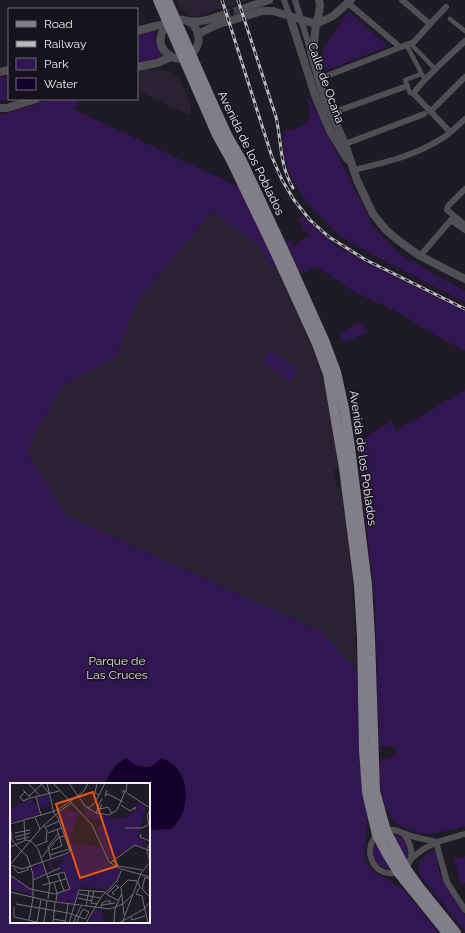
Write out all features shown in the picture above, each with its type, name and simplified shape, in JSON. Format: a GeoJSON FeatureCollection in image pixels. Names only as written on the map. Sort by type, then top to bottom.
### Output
{"type":"FeatureCollection","features":[{"type":"Feature","properties":{"kind":"main road","name":"Avenida de los Poblados"},"geometry":{"type":"LineString","coordinates":[[158,0],[172,22]]}},
{"type":"Feature","properties":{"kind":"main road","name":"Avenida de los Poblados"},"geometry":{"type":"LineString","coordinates":[[167,0],[180,57],[245,168],[324,340],[340,386],[350,447],[367,585],[375,791],[382,833]]}},
{"type":"Feature","properties":{"kind":"main road","name":"Avenida de los Poblados"},"geometry":{"type":"LineString","coordinates":[[180,57],[189,71],[220,141],[231,160],[277,256],[317,344],[328,374],[344,468],[359,585],[362,637],[365,776],[367,792],[382,833],[419,887],[456,933]]}},
{"type":"Feature","properties":{"kind":"main road","name":"Avenida de los Poblados"},"geometry":{"type":"LineString","coordinates":[[405,866],[447,933]]}},
{"type":"Feature","properties":{"kind":"street"},"geometry":{"type":"LineString","coordinates":[[245,8],[269,0]]}},
{"type":"Feature","properties":{"kind":"street","name":"Calle de Ocaña"},"geometry":{"type":"LineString","coordinates":[[284,0],[316,98],[330,131],[353,170],[373,214],[386,230],[399,242],[420,256],[465,279]]}},
{"type":"Feature","properties":{"kind":"street"},"geometry":{"type":"LineString","coordinates":[[295,0],[302,20]]}},
{"type":"Feature","properties":{"kind":"street","name":"Calle de Ocaña"},"geometry":{"type":"LineString","coordinates":[[312,52],[320,5],[319,0]]}},
{"type":"Feature","properties":{"kind":"street"},"geometry":{"type":"LineString","coordinates":[[402,0],[430,24]]}},
{"type":"Feature","properties":{"kind":"street"},"geometry":{"type":"LineString","coordinates":[[198,34],[216,25],[262,11],[273,11],[316,24],[333,16],[349,1],[436,70]]}},
{"type":"Feature","properties":{"kind":"street"},"geometry":{"type":"LineString","coordinates":[[319,79],[414,42],[446,7]]}},
{"type":"Feature","properties":{"kind":"street"},"geometry":{"type":"LineString","coordinates":[[138,31],[186,20],[203,22],[222,15]]}},
{"type":"Feature","properties":{"kind":"street"},"geometry":{"type":"LineString","coordinates":[[450,19],[465,31]]}},
{"type":"Feature","properties":{"kind":"street"},"geometry":{"type":"LineString","coordinates":[[138,67],[180,57],[196,49],[199,42],[196,28],[186,20]]}},
{"type":"Feature","properties":{"kind":"street","name":"Calle de Ocaña"},"geometry":{"type":"LineString","coordinates":[[302,20],[324,97],[345,144],[353,170]]}},
{"type":"Feature","properties":{"kind":"street"},"geometry":{"type":"LineString","coordinates":[[172,22],[162,29],[160,41],[165,52],[180,57]]}},
{"type":"Feature","properties":{"kind":"street"},"geometry":{"type":"LineString","coordinates":[[414,94],[425,80],[465,41]]}},
{"type":"Feature","properties":{"kind":"street"},"geometry":{"type":"LineString","coordinates":[[406,45],[425,80]]}},
{"type":"Feature","properties":{"kind":"street","name":"Calle de Ocaña"},"geometry":{"type":"LineString","coordinates":[[332,113],[407,86],[405,80],[421,74]]}},
{"type":"Feature","properties":{"kind":"street"},"geometry":{"type":"LineString","coordinates":[[430,112],[465,77]]}},
{"type":"Feature","properties":{"kind":"street"},"geometry":{"type":"LineString","coordinates":[[407,86],[410,93],[414,94],[450,132]]}},
{"type":"Feature","properties":{"kind":"street"},"geometry":{"type":"LineString","coordinates":[[2,109],[33,100]]}},
{"type":"Feature","properties":{"kind":"street"},"geometry":{"type":"LineString","coordinates":[[345,144],[424,114]]}},
{"type":"Feature","properties":{"kind":"street"},"geometry":{"type":"LineString","coordinates":[[353,170],[398,160],[433,144],[465,119]]}},
{"type":"Feature","properties":{"kind":"street"},"geometry":{"type":"LineString","coordinates":[[464,227],[447,210],[448,206],[465,190]]}},
{"type":"Feature","properties":{"kind":"street"},"geometry":{"type":"LineString","coordinates":[[420,256],[451,220],[464,227]]}},
{"type":"Feature","properties":{"kind":"street"},"geometry":{"type":"LineString","coordinates":[[436,842],[404,834],[395,830],[382,833],[373,840],[370,849],[372,862],[382,871],[392,874],[405,866],[421,850],[436,842],[465,834]]}},
{"type":"Feature","properties":{"kind":"street"},"geometry":{"type":"LineString","coordinates":[[404,834],[411,847],[405,866]]}},
{"type":"Feature","properties":{"kind":"street"},"geometry":{"type":"LineString","coordinates":[[436,842],[447,882],[465,910]]}},
{"type":"Feature","properties":{"kind":"shaded area"},"geometry":{"type":"Polygon","coordinates":[[[177,0],[247,0],[196,17],[182,11],[177,0]]]}},
{"type":"Feature","properties":{"kind":"shaded area"},"geometry":{"type":"Polygon","coordinates":[[[147,69],[171,71],[171,75],[178,76],[191,105],[191,112],[189,115],[138,90],[138,72],[147,69]]]}},
{"type":"Feature","properties":{"kind":"shaded area"},"geometry":{"type":"Polygon","coordinates":[[[212,211],[260,246],[272,268],[276,266],[318,362],[329,399],[334,432],[338,469],[334,469],[336,487],[341,486],[352,576],[357,671],[322,632],[66,515],[29,455],[28,450],[32,438],[63,386],[117,356],[135,305],[212,211]]]}},
{"type":"Feature","properties":{"kind":"green space"},"geometry":{"type":"Polygon","coordinates":[[[349,11],[388,46],[326,71],[321,55],[324,47],[349,11]]]}},
{"type":"Feature","properties":{"kind":"green space"},"geometry":{"type":"Polygon","coordinates":[[[155,31],[157,44],[162,57],[138,62],[138,36],[155,31]]]}},
{"type":"Feature","properties":{"kind":"green space"},"geometry":{"type":"Polygon","coordinates":[[[8,75],[8,100],[0,101],[0,78],[8,75]]]}},
{"type":"Feature","properties":{"kind":"green space"},"geometry":{"type":"Polygon","coordinates":[[[310,99],[372,224],[399,254],[465,291],[465,302],[392,265],[344,238],[309,205],[292,178],[286,163],[284,132],[302,126],[306,123],[310,114],[310,108],[307,100],[310,99]]]}},
{"type":"Feature","properties":{"kind":"green space","name":"Parque de Las Cruces"},"geometry":{"type":"Polygon","coordinates":[[[49,100],[79,100],[73,109],[239,187],[276,266],[272,268],[259,246],[212,211],[135,305],[117,356],[63,386],[32,438],[28,450],[29,455],[66,515],[322,632],[357,671],[362,791],[368,816],[364,856],[368,865],[375,873],[404,890],[439,933],[0,933],[0,115],[49,100]]]}},
{"type":"Feature","properties":{"kind":"green space"},"geometry":{"type":"Polygon","coordinates":[[[303,217],[333,244],[360,260],[465,311],[465,351],[419,326],[400,313],[354,292],[316,266],[301,274],[283,235],[294,246],[300,242],[300,240],[310,236],[307,231],[305,232],[299,219],[303,217]]]}},
{"type":"Feature","properties":{"kind":"green space"},"geometry":{"type":"Polygon","coordinates":[[[362,322],[367,332],[345,343],[340,333],[362,322]]]}},
{"type":"Feature","properties":{"kind":"green space"},"geometry":{"type":"Polygon","coordinates":[[[270,350],[298,369],[290,382],[262,362],[270,350]]]}},
{"type":"Feature","properties":{"kind":"green space"},"geometry":{"type":"Polygon","coordinates":[[[465,390],[465,826],[442,832],[426,834],[405,828],[396,822],[385,805],[382,795],[380,762],[396,755],[396,747],[379,746],[375,601],[357,450],[362,440],[391,421],[397,430],[465,390]]]}},
{"type":"Feature","properties":{"kind":"green space"},"geometry":{"type":"Polygon","coordinates":[[[393,835],[401,838],[407,844],[409,851],[406,859],[393,835]]]}},
{"type":"Feature","properties":{"kind":"green space"},"geometry":{"type":"Polygon","coordinates":[[[377,844],[390,869],[378,864],[375,860],[373,852],[377,844]]]}},
{"type":"Feature","properties":{"kind":"green space"},"geometry":{"type":"Polygon","coordinates":[[[432,851],[436,853],[439,872],[465,916],[465,932],[420,875],[418,867],[422,858],[432,851]]]}},
{"type":"Feature","properties":{"kind":"green space"},"geometry":{"type":"Polygon","coordinates":[[[465,856],[465,883],[461,884],[454,859],[465,856]]]}},
{"type":"Feature","properties":{"kind":"water"},"geometry":{"type":"Polygon","coordinates":[[[127,758],[135,765],[144,767],[154,765],[161,758],[171,763],[178,770],[183,779],[186,799],[184,809],[172,829],[150,830],[150,783],[106,783],[113,769],[127,758]]]}},
{"type":"Feature","properties":{"kind":"tunnel"},"geometry":{"type":"LineString","coordinates":[[222,15],[245,8]]}},
{"type":"Feature","properties":{"kind":"railway"},"geometry":{"type":"LineString","coordinates":[[222,0],[272,157],[282,180],[294,200],[310,220],[329,237],[366,260],[465,309]]}},
{"type":"Feature","properties":{"kind":"railway"},"geometry":{"type":"LineString","coordinates":[[238,0],[276,117],[283,162],[288,179],[293,188]]}}]}
